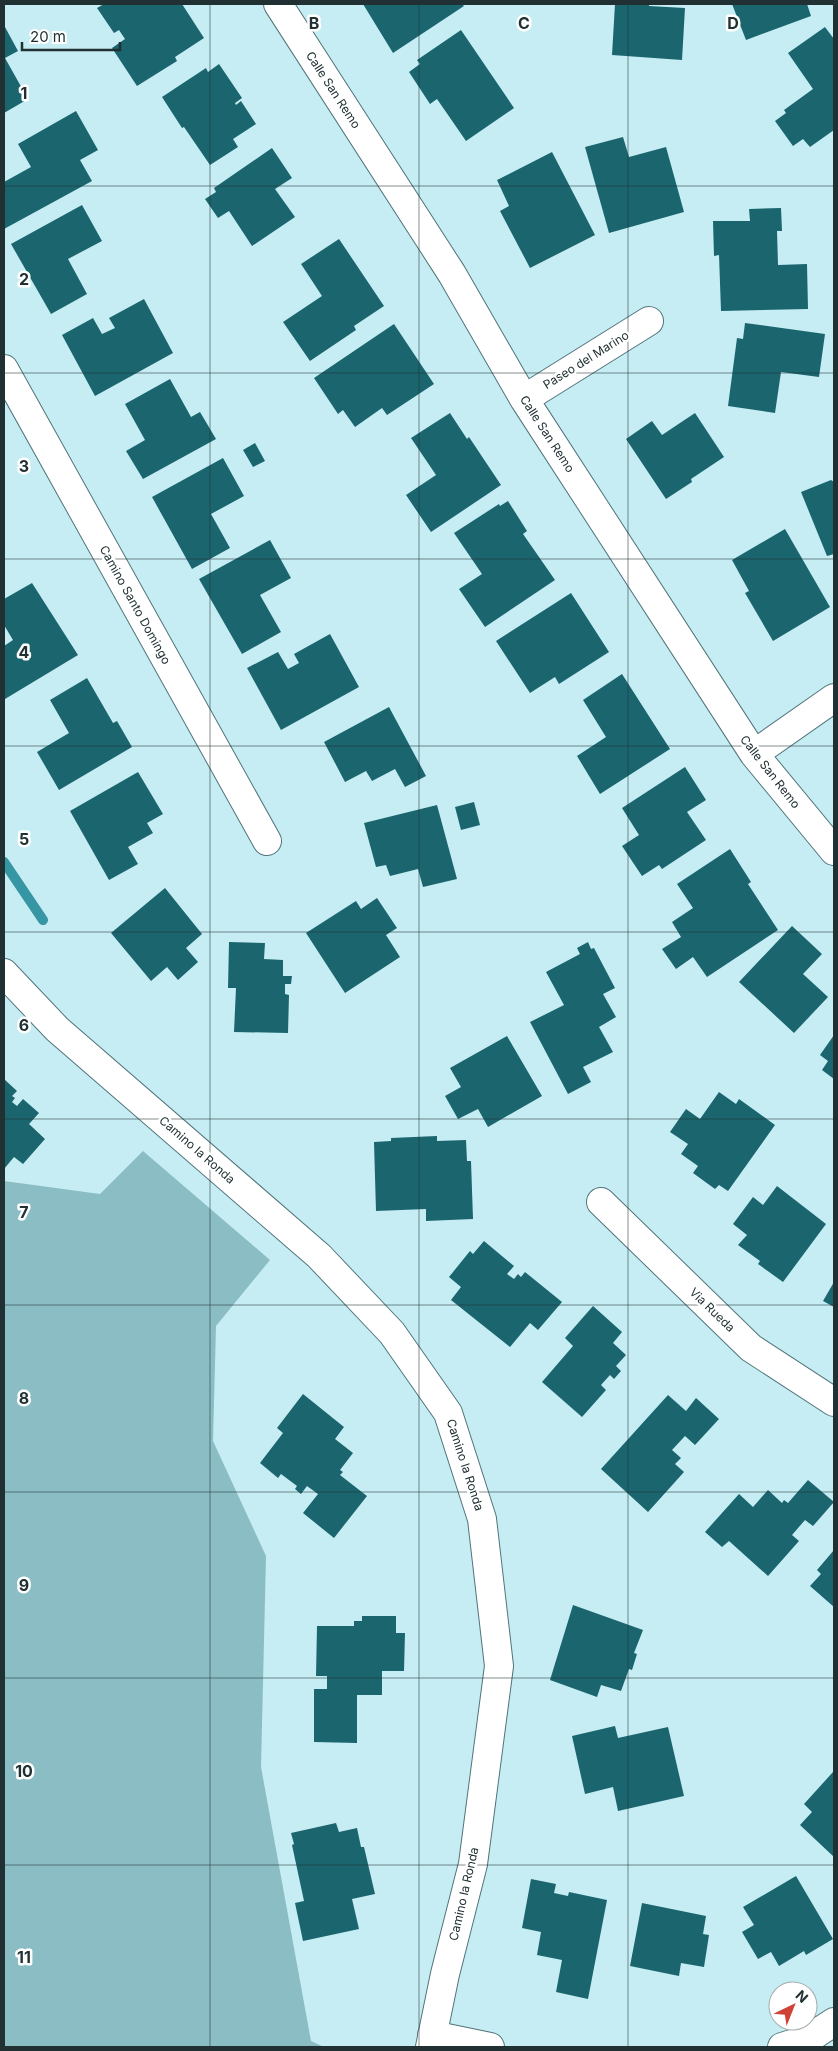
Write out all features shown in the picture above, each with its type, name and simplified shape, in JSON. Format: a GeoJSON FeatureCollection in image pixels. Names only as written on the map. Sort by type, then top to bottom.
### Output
{"type":"FeatureCollection","features":[{"type":"Feature","properties":{"kind":"street","name":"Calle San Remo"},"geometry":{"type":"LineString","coordinates":[[278,4],[452,274],[524,399],[754,754],[834,851]]}},
{"type":"Feature","properties":{"kind":"street","name":"Paseo del Marino"},"geometry":{"type":"LineString","coordinates":[[524,399],[649,321]]}},
{"type":"Feature","properties":{"kind":"street","name":"Camino Santo Domingo"},"geometry":{"type":"LineString","coordinates":[[4,369],[267,841]]}},
{"type":"Feature","properties":{"kind":"street"},"geometry":{"type":"LineString","coordinates":[[754,754],[834,698]]}},
{"type":"Feature","properties":{"kind":"street","name":"Camino la Ronda"},"geometry":{"type":"LineString","coordinates":[[4,973],[57,1029],[319,1256],[392,1333],[448,1413],[482,1519],[499,1666],[473,1864],[445,1974],[431,2041]]}},
{"type":"Feature","properties":{"kind":"street","name":"Via Rueda"},"geometry":{"type":"LineString","coordinates":[[601,1202],[752,1348],[834,1402]]}},
{"type":"Feature","properties":{"kind":"street"},"geometry":{"type":"LineString","coordinates":[[782,2047],[808,2039],[834,2022]]}},
{"type":"Feature","properties":{"kind":"street"},"geometry":{"type":"LineString","coordinates":[[431,2041],[490,2047]]}},
{"type":"Feature","properties":{"kind":"shaded area"},"geometry":{"type":"Polygon","coordinates":[[[143,1151],[270,1260],[216,1326],[213,1441],[266,1556],[261,1767],[311,2041],[324,2047],[4,2047],[4,1181],[100,1194],[143,1151]]]}},
{"type":"Feature","properties":{"kind":"building"},"geometry":{"type":"Polygon","coordinates":[[[104,4],[182,4],[204,38],[175,57],[177,61],[137,86],[112,48],[125,39],[119,30],[114,33],[97,8],[104,4]]]}},
{"type":"Feature","properties":{"kind":"building"},"geometry":{"type":"Polygon","coordinates":[[[363,4],[462,4],[464,6],[393,53],[363,4]]]}},
{"type":"Feature","properties":{"kind":"building"},"geometry":{"type":"Polygon","coordinates":[[[615,4],[649,4],[649,6],[685,8],[682,60],[612,55],[615,4]]]}},
{"type":"Feature","properties":{"kind":"building"},"geometry":{"type":"Polygon","coordinates":[[[732,4],[807,4],[811,16],[746,40],[732,4]]]}},
{"type":"Feature","properties":{"kind":"building"},"geometry":{"type":"Polygon","coordinates":[[[5,27],[18,51],[5,58],[28,99],[4,113],[5,27]]]}},
{"type":"Feature","properties":{"kind":"building"},"geometry":{"type":"Polygon","coordinates":[[[825,27],[834,39],[834,130],[810,147],[803,139],[793,146],[775,121],[786,113],[784,110],[813,89],[788,53],[825,27]]]}},
{"type":"Feature","properties":{"kind":"building"},"geometry":{"type":"Polygon","coordinates":[[[461,30],[514,108],[466,141],[437,99],[430,104],[409,72],[420,64],[417,60],[461,30]]]}},
{"type":"Feature","properties":{"kind":"building"},"geometry":{"type":"Polygon","coordinates":[[[219,64],[242,98],[235,103],[236,105],[241,101],[256,124],[233,139],[238,147],[210,165],[184,127],[182,128],[162,97],[206,68],[208,72],[219,64]]]}},
{"type":"Feature","properties":{"kind":"building"},"geometry":{"type":"Polygon","coordinates":[[[76,111],[98,150],[80,160],[92,181],[4,229],[4,182],[31,167],[18,144],[76,111]]]}},
{"type":"Feature","properties":{"kind":"building"},"geometry":{"type":"Polygon","coordinates":[[[623,137],[629,157],[666,147],[684,212],[609,233],[585,147],[623,137]]]}},
{"type":"Feature","properties":{"kind":"building"},"geometry":{"type":"Polygon","coordinates":[[[272,148],[292,178],[275,189],[295,217],[252,246],[229,211],[218,218],[205,199],[216,192],[214,188],[272,148]]]}},
{"type":"Feature","properties":{"kind":"building"},"geometry":{"type":"Polygon","coordinates":[[[552,152],[595,235],[530,268],[500,211],[509,206],[497,180],[552,152]]]}},
{"type":"Feature","properties":{"kind":"building"},"geometry":{"type":"Polygon","coordinates":[[[82,205],[102,241],[68,259],[87,294],[51,314],[11,244],[82,205]]]}},
{"type":"Feature","properties":{"kind":"building"},"geometry":{"type":"Polygon","coordinates":[[[781,208],[782,231],[777,231],[778,265],[807,264],[808,309],[721,311],[719,255],[714,256],[713,221],[750,221],[749,209],[781,208]]]}},
{"type":"Feature","properties":{"kind":"building"},"geometry":{"type":"Polygon","coordinates":[[[339,239],[384,306],[354,326],[356,330],[310,361],[283,322],[322,296],[301,264],[339,239]]]}},
{"type":"Feature","properties":{"kind":"building"},"geometry":{"type":"Polygon","coordinates":[[[144,299],[173,353],[95,396],[62,335],[93,318],[102,334],[115,328],[109,318],[144,299]]]}},
{"type":"Feature","properties":{"kind":"building"},"geometry":{"type":"Polygon","coordinates":[[[745,323],[825,334],[819,377],[781,372],[775,413],[728,406],[737,338],[743,339],[745,323]]]}},
{"type":"Feature","properties":{"kind":"building"},"geometry":{"type":"Polygon","coordinates":[[[394,324],[434,384],[387,415],[382,408],[355,427],[343,410],[338,414],[314,378],[394,324]]]}},
{"type":"Feature","properties":{"kind":"building"},"geometry":{"type":"Polygon","coordinates":[[[170,379],[191,417],[200,412],[216,439],[143,479],[126,451],[145,440],[125,404],[170,379]]]}},
{"type":"Feature","properties":{"kind":"building"},"geometry":{"type":"Polygon","coordinates":[[[450,413],[467,439],[469,437],[501,485],[431,532],[406,495],[436,475],[411,438],[450,413]]]}},
{"type":"Feature","properties":{"kind":"building"},"geometry":{"type":"Polygon","coordinates":[[[695,413],[724,457],[691,479],[692,482],[666,499],[626,439],[652,421],[662,435],[695,413]]]}},
{"type":"Feature","properties":{"kind":"building"},"geometry":{"type":"Polygon","coordinates":[[[255,443],[265,461],[253,467],[243,450],[255,443]]]}},
{"type":"Feature","properties":{"kind":"building"},"geometry":{"type":"Polygon","coordinates":[[[223,458],[244,496],[211,514],[230,548],[192,569],[152,497],[223,458]]]}},
{"type":"Feature","properties":{"kind":"building"},"geometry":{"type":"Polygon","coordinates":[[[831,480],[834,482],[834,554],[827,556],[801,492],[831,480]]]}},
{"type":"Feature","properties":{"kind":"building"},"geometry":{"type":"Polygon","coordinates":[[[508,501],[527,531],[523,534],[555,580],[485,627],[459,589],[482,574],[454,533],[499,504],[500,506],[508,501]]]}},
{"type":"Feature","properties":{"kind":"building"},"geometry":{"type":"Polygon","coordinates":[[[785,529],[830,607],[773,641],[745,593],[749,591],[732,560],[785,529]]]}},
{"type":"Feature","properties":{"kind":"building"},"geometry":{"type":"Polygon","coordinates":[[[270,540],[291,578],[260,595],[281,632],[242,654],[199,579],[270,540]]]}},
{"type":"Feature","properties":{"kind":"building"},"geometry":{"type":"Polygon","coordinates":[[[32,583],[78,655],[5,699],[4,646],[13,640],[4,625],[4,599],[32,583]]]}},
{"type":"Feature","properties":{"kind":"building"},"geometry":{"type":"Polygon","coordinates":[[[571,593],[609,652],[559,684],[555,677],[530,693],[496,641],[571,593]]]}},
{"type":"Feature","properties":{"kind":"building"},"geometry":{"type":"Polygon","coordinates":[[[330,634],[359,687],[281,730],[247,668],[278,652],[288,669],[299,663],[294,654],[330,634]]]}},
{"type":"Feature","properties":{"kind":"building"},"geometry":{"type":"Polygon","coordinates":[[[622,674],[670,749],[600,794],[577,756],[606,737],[583,700],[622,674]]]}},
{"type":"Feature","properties":{"kind":"building"},"geometry":{"type":"Polygon","coordinates":[[[87,678],[113,723],[117,721],[132,747],[59,790],[37,752],[69,733],[50,700],[87,678]]]}},
{"type":"Feature","properties":{"kind":"building"},"geometry":{"type":"Polygon","coordinates":[[[389,707],[426,776],[405,787],[395,769],[372,781],[366,771],[345,782],[324,742],[389,707]]]}},
{"type":"Feature","properties":{"kind":"building"},"geometry":{"type":"Polygon","coordinates":[[[685,767],[706,800],[687,812],[706,840],[662,869],[659,865],[642,876],[622,846],[639,835],[622,808],[685,767]]]}},
{"type":"Feature","properties":{"kind":"building"},"geometry":{"type":"Polygon","coordinates":[[[138,772],[163,814],[147,823],[153,833],[128,847],[138,864],[109,880],[70,811],[138,772]]]}},
{"type":"Feature","properties":{"kind":"building"},"geometry":{"type":"Polygon","coordinates":[[[474,802],[480,825],[461,830],[455,807],[474,802]]]}},
{"type":"Feature","properties":{"kind":"building"},"geometry":{"type":"Polygon","coordinates":[[[437,805],[457,879],[423,887],[418,869],[390,876],[386,865],[376,867],[364,823],[437,805]]]}},
{"type":"Feature","properties":{"kind":"building"},"geometry":{"type":"Polygon","coordinates":[[[730,849],[751,882],[748,884],[778,930],[707,977],[693,957],[676,969],[662,949],[681,937],[672,922],[693,908],[677,884],[730,849]]]}},
{"type":"Feature","properties":{"kind":"building"},"geometry":{"type":"Polygon","coordinates":[[[165,888],[202,934],[186,948],[198,962],[178,980],[167,967],[151,981],[111,933],[165,888]]]}},
{"type":"Feature","properties":{"kind":"building"},"geometry":{"type":"Polygon","coordinates":[[[377,898],[397,928],[386,935],[400,957],[345,993],[306,933],[356,901],[361,909],[377,898]]]}},
{"type":"Feature","properties":{"kind":"building"},"geometry":{"type":"Polygon","coordinates":[[[792,926],[822,954],[803,974],[828,997],[794,1033],[739,982],[792,926]]]}},
{"type":"Feature","properties":{"kind":"building"},"geometry":{"type":"Polygon","coordinates":[[[229,942],[265,943],[264,959],[283,960],[283,976],[292,976],[291,984],[285,984],[285,994],[289,995],[288,1033],[234,1032],[236,988],[228,988],[229,942]]]}},
{"type":"Feature","properties":{"kind":"building"},"geometry":{"type":"Polygon","coordinates":[[[588,942],[591,949],[594,948],[615,988],[603,994],[616,1017],[599,1027],[613,1052],[583,1067],[591,1082],[568,1094],[530,1022],[564,1005],[546,972],[580,954],[577,948],[588,942]]]}},
{"type":"Feature","properties":{"kind":"building"},"geometry":{"type":"Polygon","coordinates":[[[834,1035],[834,1079],[822,1070],[828,1061],[820,1055],[834,1035]]]}},
{"type":"Feature","properties":{"kind":"building"},"geometry":{"type":"Polygon","coordinates":[[[507,1036],[542,1096],[488,1127],[478,1109],[458,1119],[445,1096],[461,1087],[450,1068],[507,1036]]]}},
{"type":"Feature","properties":{"kind":"building"},"geometry":{"type":"Polygon","coordinates":[[[4,1079],[17,1091],[12,1096],[15,1098],[12,1102],[17,1106],[23,1099],[39,1113],[29,1124],[45,1139],[23,1164],[14,1157],[4,1169],[4,1079]]]}},
{"type":"Feature","properties":{"kind":"building"},"geometry":{"type":"Polygon","coordinates":[[[719,1092],[736,1104],[739,1099],[775,1125],[728,1191],[719,1185],[715,1189],[693,1173],[698,1166],[681,1154],[688,1144],[670,1132],[686,1109],[700,1119],[719,1092]]]}},
{"type":"Feature","properties":{"kind":"building"},"geometry":{"type":"Polygon","coordinates":[[[437,1136],[437,1141],[466,1140],[467,1161],[471,1161],[473,1219],[426,1221],[426,1209],[376,1211],[374,1142],[391,1141],[391,1138],[437,1136]]]}},
{"type":"Feature","properties":{"kind":"building"},"geometry":{"type":"Polygon","coordinates":[[[777,1186],[826,1224],[783,1282],[758,1264],[760,1261],[738,1245],[747,1235],[733,1224],[753,1197],[763,1205],[777,1186]]]}},
{"type":"Feature","properties":{"kind":"building"},"geometry":{"type":"Polygon","coordinates":[[[484,1241],[514,1266],[507,1274],[514,1279],[518,1274],[521,1277],[525,1272],[562,1302],[538,1330],[530,1323],[510,1347],[451,1300],[461,1287],[449,1277],[470,1251],[473,1254],[484,1241]]]}},
{"type":"Feature","properties":{"kind":"building"},"geometry":{"type":"Polygon","coordinates":[[[834,1282],[834,1307],[823,1301],[834,1282]]]}},
{"type":"Feature","properties":{"kind":"building"},"geometry":{"type":"Polygon","coordinates":[[[593,1306],[622,1332],[613,1343],[626,1355],[616,1366],[621,1371],[614,1379],[610,1375],[601,1385],[606,1390],[582,1417],[542,1382],[573,1346],[565,1338],[593,1306]]]}},
{"type":"Feature","properties":{"kind":"building"},"geometry":{"type":"Polygon","coordinates":[[[303,1394],[344,1427],[335,1439],[353,1453],[340,1470],[343,1472],[340,1475],[367,1496],[334,1538],[303,1513],[318,1494],[307,1486],[301,1494],[295,1489],[297,1486],[281,1474],[278,1478],[260,1463],[283,1433],[277,1428],[303,1394]]]}},
{"type":"Feature","properties":{"kind":"building"},"geometry":{"type":"Polygon","coordinates":[[[668,1395],[686,1411],[696,1398],[719,1419],[695,1445],[685,1436],[672,1450],[681,1458],[675,1464],[684,1472],[648,1512],[601,1469],[668,1395]]]}},
{"type":"Feature","properties":{"kind":"building"},"geometry":{"type":"Polygon","coordinates":[[[808,1480],[834,1502],[813,1526],[805,1520],[792,1535],[799,1541],[768,1576],[729,1541],[722,1547],[705,1532],[739,1494],[753,1507],[768,1490],[782,1503],[784,1500],[788,1503],[808,1480]]]}},
{"type":"Feature","properties":{"kind":"building"},"geometry":{"type":"Polygon","coordinates":[[[834,1550],[834,1607],[810,1586],[821,1574],[817,1570],[834,1550]]]}},
{"type":"Feature","properties":{"kind":"building"},"geometry":{"type":"Polygon","coordinates":[[[573,1605],[643,1630],[634,1653],[637,1654],[632,1670],[629,1669],[621,1691],[601,1685],[597,1697],[550,1680],[573,1605]]]}},
{"type":"Feature","properties":{"kind":"building"},"geometry":{"type":"Polygon","coordinates":[[[362,1616],[396,1616],[396,1633],[405,1633],[404,1671],[382,1671],[382,1695],[357,1695],[357,1743],[314,1742],[314,1689],[327,1689],[327,1676],[316,1676],[317,1626],[354,1626],[354,1621],[362,1621],[362,1616]]]}},
{"type":"Feature","properties":{"kind":"building"},"geometry":{"type":"Polygon","coordinates":[[[615,1726],[618,1738],[668,1727],[684,1796],[618,1811],[613,1787],[585,1794],[572,1736],[615,1726]]]}},
{"type":"Feature","properties":{"kind":"building"},"geometry":{"type":"Polygon","coordinates":[[[833,1772],[834,1857],[800,1825],[812,1812],[804,1804],[833,1772]]]}},
{"type":"Feature","properties":{"kind":"building"},"geometry":{"type":"Polygon","coordinates":[[[336,1823],[339,1832],[357,1828],[361,1847],[364,1847],[375,1894],[352,1899],[359,1929],[303,1941],[295,1903],[304,1901],[291,1833],[336,1823]]]}},
{"type":"Feature","properties":{"kind":"building"},"geometry":{"type":"Polygon","coordinates":[[[796,1876],[833,1939],[806,1955],[804,1951],[779,1966],[771,1952],[758,1959],[742,1932],[754,1925],[743,1907],[796,1876]]]}},
{"type":"Feature","properties":{"kind":"building"},"geometry":{"type":"Polygon","coordinates":[[[531,1879],[556,1884],[554,1893],[568,1896],[569,1892],[607,1900],[588,1999],[556,1992],[562,1960],[537,1955],[541,1932],[522,1928],[531,1879]]]}},
{"type":"Feature","properties":{"kind":"building"},"geometry":{"type":"Polygon","coordinates":[[[642,1903],[706,1916],[703,1934],[709,1935],[704,1967],[681,1963],[679,1976],[630,1966],[642,1903]]]}},
{"type":"Feature","properties":{"kind":"waterway"},"geometry":{"type":"LineString","coordinates":[[4,862],[43,920]]}}]}
